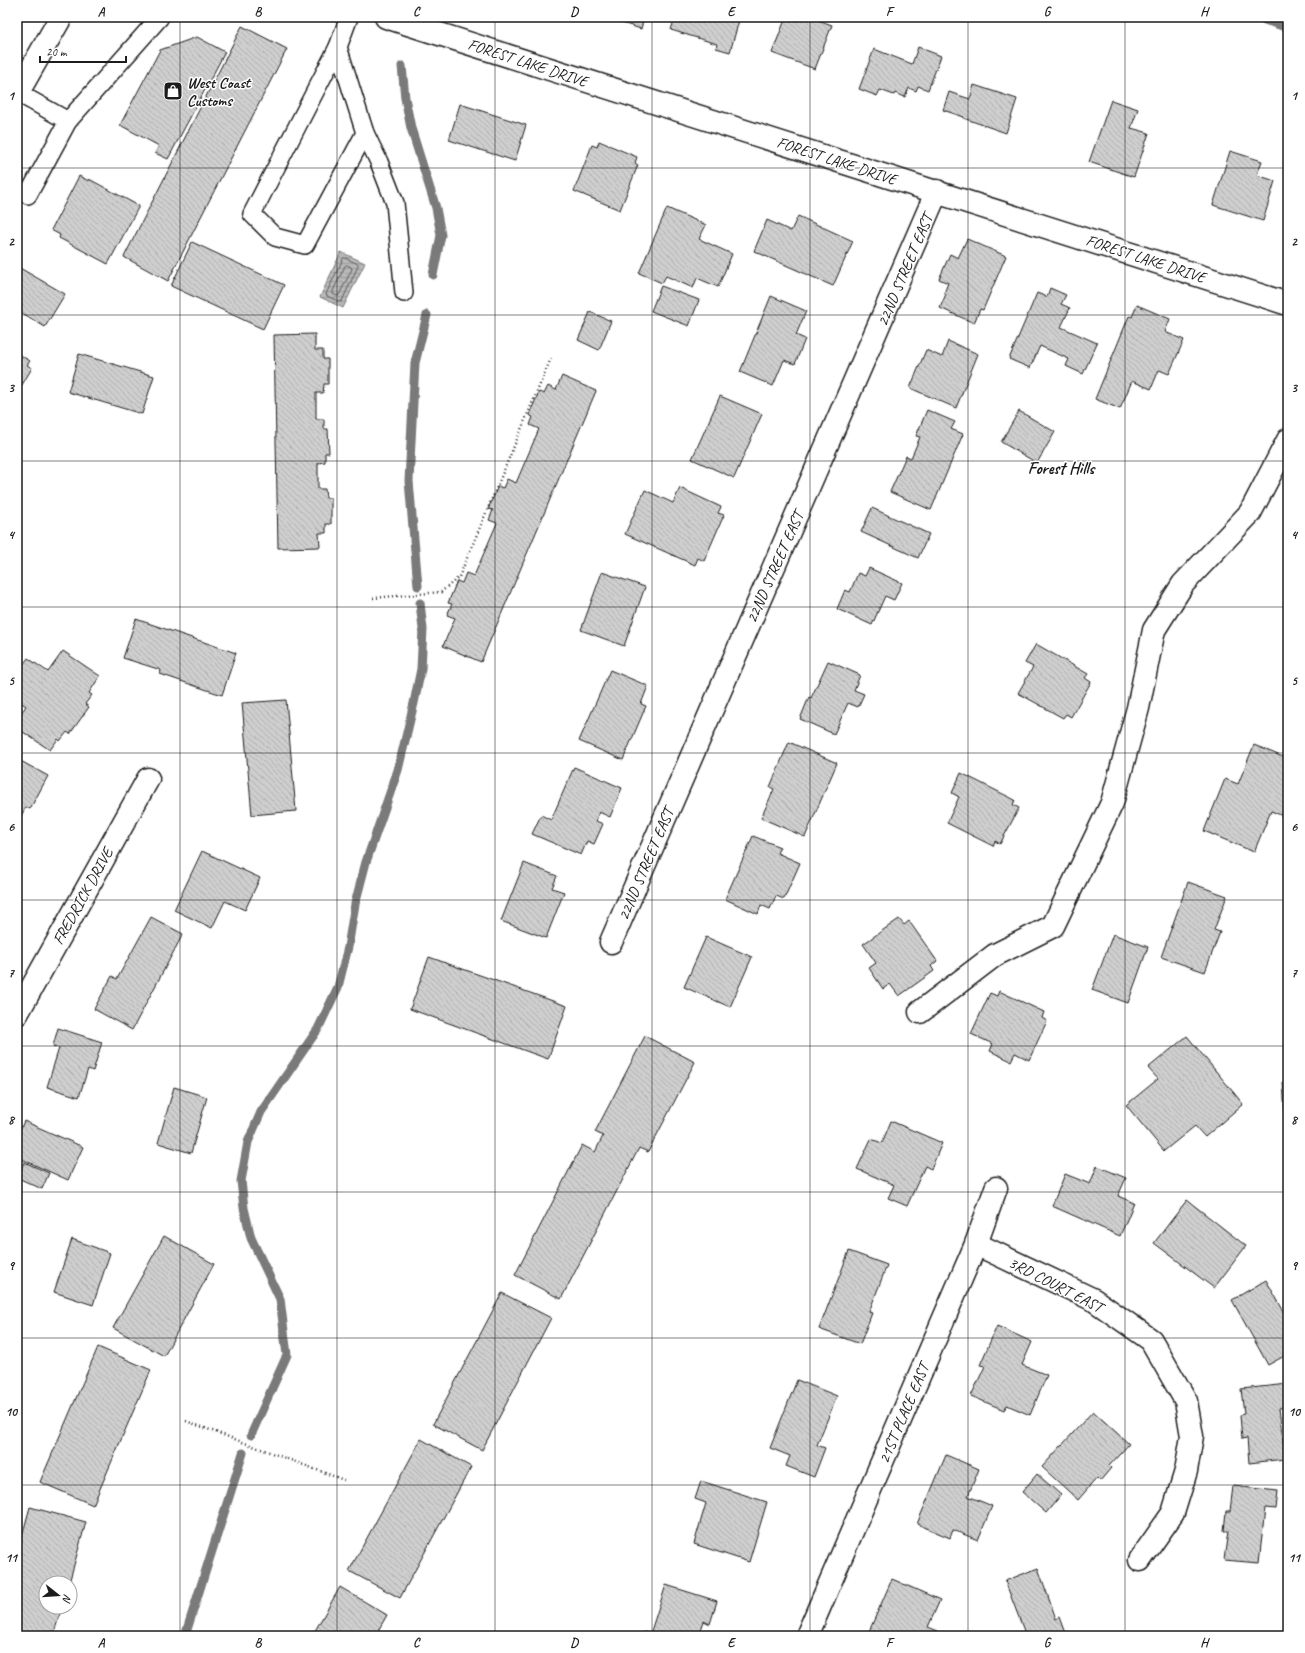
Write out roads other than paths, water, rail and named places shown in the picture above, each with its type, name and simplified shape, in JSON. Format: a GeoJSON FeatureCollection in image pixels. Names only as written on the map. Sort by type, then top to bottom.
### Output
{"type":"FeatureCollection","features":[{"type":"Feature","properties":{"kind":"street"},"geometry":{"type":"LineString","coordinates":[[17,94],[61,17]]}},
{"type":"Feature","properties":{"kind":"street","name":"FOREST LAKE DRIVE"},"geometry":{"type":"LineString","coordinates":[[386,17],[937,191],[1288,304]]}},
{"type":"Feature","properties":{"kind":"street","name":"22ND STREET EAST"},"geometry":{"type":"LineString","coordinates":[[611,942],[937,191]]}},
{"type":"Feature","properties":{"kind":"street"},"geometry":{"type":"LineString","coordinates":[[920,1012],[995,955],[1053,926],[1112,803],[1138,708],[1154,630],[1183,584],[1250,513],[1288,440]]}},
{"type":"Feature","properties":{"kind":"street","name":"FREDRICK DRIVE"},"geometry":{"type":"LineString","coordinates":[[17,1014],[148,779]]}},
{"type":"Feature","properties":{"kind":"street","name":"21ST PLACE EAST"},"geometry":{"type":"LineString","coordinates":[[807,1636],[976,1244],[996,1188]]}},
{"type":"Feature","properties":{"kind":"street","name":"3RD COURT EAST"},"geometry":{"type":"LineString","coordinates":[[976,1244],[1094,1300],[1152,1340],[1186,1401],[1192,1436],[1186,1471],[1173,1513],[1140,1560]]}},
{"type":"Feature","properties":{"kind":"lane"},"geometry":{"type":"LineString","coordinates":[[17,188],[28,195],[68,121],[160,17]]}},
{"type":"Feature","properties":{"kind":"lane"},"geometry":{"type":"LineString","coordinates":[[349,17],[338,47],[252,214],[275,237],[305,245],[365,133]]}},
{"type":"Feature","properties":{"kind":"lane"},"geometry":{"type":"LineString","coordinates":[[338,47],[365,133],[379,162],[394,203],[404,293]]}},
{"type":"Feature","properties":{"kind":"lane"},"geometry":{"type":"LineString","coordinates":[[17,94],[68,121]]}},
{"type":"Feature","properties":{"kind":"water"},"geometry":{"type":"Polygon","coordinates":[[[341,252],[365,263],[343,308],[320,297],[341,252]]]}},
{"type":"Feature","properties":{"kind":"waterway"},"geometry":{"type":"LineString","coordinates":[[1256,17],[1288,28]]}},
{"type":"Feature","properties":{"kind":"waterway"},"geometry":{"type":"LineString","coordinates":[[402,66],[405,98],[411,128],[436,208],[441,235],[433,275]]}},
{"type":"Feature","properties":{"kind":"waterway"},"geometry":{"type":"LineString","coordinates":[[418,586],[409,481],[415,363],[427,315]]}},
{"type":"Feature","properties":{"kind":"waterway"},"geometry":{"type":"LineString","coordinates":[[251,1435],[287,1355],[280,1299],[251,1238],[244,1208],[241,1181],[248,1142],[261,1112],[318,1029],[338,987],[348,947],[355,904],[366,862],[398,770],[414,703],[421,669],[423,629],[420,603]]}},
{"type":"Feature","properties":{"kind":"waterway"},"geometry":{"type":"LineString","coordinates":[[185,1636],[243,1453]]}},
{"type":"Feature","properties":{"kind":"place","name":"West Coast Customs"},"geometry":{"type":"Point","coordinates":[173,91]}},
{"type":"Feature","properties":{"kind":"district","name":"Forest Hills"},"geometry":{"type":"Point","coordinates":[1061,468]}}]}
